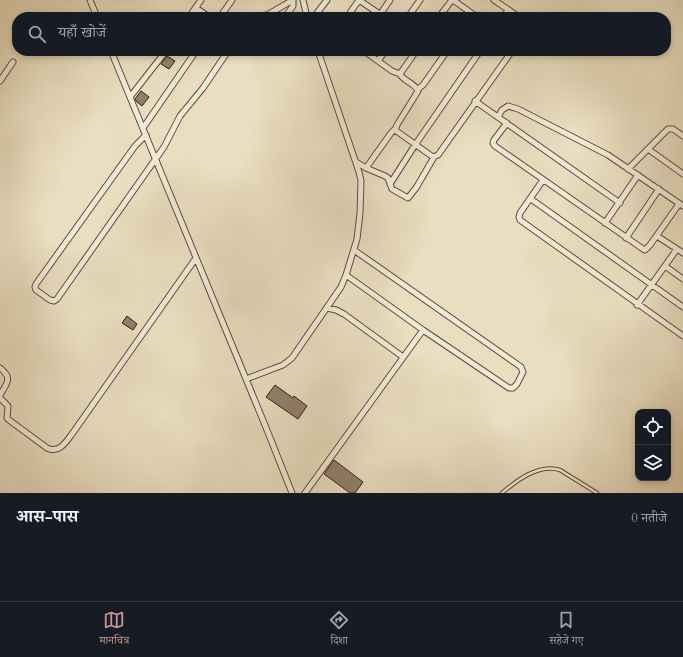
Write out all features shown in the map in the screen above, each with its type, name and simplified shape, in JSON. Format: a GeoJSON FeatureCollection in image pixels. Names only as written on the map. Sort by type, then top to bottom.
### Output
{"type":"FeatureCollection","features":[{"type":"Feature","properties":{"kind":"street"},"geometry":{"type":"LineString","coordinates":[[90,0],[95,12]]}},
{"type":"Feature","properties":{"kind":"street"},"geometry":{"type":"LineString","coordinates":[[193,12],[201,0]]}},
{"type":"Feature","properties":{"kind":"street"},"geometry":{"type":"LineString","coordinates":[[224,12],[232,0]]}},
{"type":"Feature","properties":{"kind":"street"},"geometry":{"type":"LineString","coordinates":[[272,12],[293,0],[293,6],[289,12]]}},
{"type":"Feature","properties":{"kind":"street"},"geometry":{"type":"LineString","coordinates":[[302,0],[306,12]]}},
{"type":"Feature","properties":{"kind":"street"},"geometry":{"type":"LineString","coordinates":[[318,12],[326,0]]}},
{"type":"Feature","properties":{"kind":"street"},"geometry":{"type":"LineString","coordinates":[[351,12],[359,0],[376,12]]}},
{"type":"Feature","properties":{"kind":"street"},"geometry":{"type":"LineString","coordinates":[[383,12],[390,0]]}},
{"type":"Feature","properties":{"kind":"street"},"geometry":{"type":"LineString","coordinates":[[412,12],[420,0]]}},
{"type":"Feature","properties":{"kind":"street"},"geometry":{"type":"LineString","coordinates":[[443,12],[452,0],[468,12]]}},
{"type":"Feature","properties":{"kind":"street"},"geometry":{"type":"LineString","coordinates":[[494,0],[511,12]]}},
{"type":"Feature","properties":{"kind":"street"},"geometry":{"type":"LineString","coordinates":[[196,8],[202,12]]}},
{"type":"Feature","properties":{"kind":"street"},"geometry":{"type":"LineString","coordinates":[[113,56],[292,493]]}},
{"type":"Feature","properties":{"kind":"street"},"geometry":{"type":"LineString","coordinates":[[130,97],[162,56]]}},
{"type":"Feature","properties":{"kind":"street"},"geometry":{"type":"LineString","coordinates":[[143,128],[193,56]]}},
{"type":"Feature","properties":{"kind":"street"},"geometry":{"type":"LineString","coordinates":[[146,135],[135,146],[36,284],[36,290],[50,300],[54,301],[57,299],[168,140],[180,116],[203,88],[225,56]]}},
{"type":"Feature","properties":{"kind":"street"},"geometry":{"type":"LineString","coordinates":[[371,56],[392,71],[400,74],[401,77],[418,89]]}},
{"type":"Feature","properties":{"kind":"street"},"geometry":{"type":"LineString","coordinates":[[378,61],[382,56]]}},
{"type":"Feature","properties":{"kind":"street"},"geometry":{"type":"LineString","coordinates":[[400,74],[413,56]]}},
{"type":"Feature","properties":{"kind":"street"},"geometry":{"type":"LineString","coordinates":[[366,168],[392,131],[395,129],[418,89],[423,85],[443,56]]}},
{"type":"Feature","properties":{"kind":"street"},"geometry":{"type":"LineString","coordinates":[[390,184],[477,56]]}},
{"type":"Feature","properties":{"kind":"street"},"geometry":{"type":"LineString","coordinates":[[356,162],[366,168],[384,174],[388,178],[394,190],[405,198],[409,198],[432,164],[434,157],[438,155],[508,56]]}},
{"type":"Feature","properties":{"kind":"street"},"geometry":{"type":"LineString","coordinates":[[246,379],[287,362],[300,347],[341,287],[354,250],[359,228],[361,195],[360,181],[356,162],[320,57]]}},
{"type":"Feature","properties":{"kind":"street"},"geometry":{"type":"LineString","coordinates":[[0,81],[13,62]]}},
{"type":"Feature","properties":{"kind":"street"},"geometry":{"type":"LineString","coordinates":[[475,101],[620,203]]}},
{"type":"Feature","properties":{"kind":"street"},"geometry":{"type":"LineString","coordinates":[[498,117],[502,110],[508,106],[518,109],[596,148],[681,205],[650,246],[646,250],[640,248],[494,144],[494,140],[507,124]]}},
{"type":"Feature","properties":{"kind":"street"},"geometry":{"type":"LineString","coordinates":[[395,129],[431,157],[434,157]]}},
{"type":"Feature","properties":{"kind":"street"},"geometry":{"type":"LineString","coordinates":[[628,169],[668,129],[673,129],[683,136]]}},
{"type":"Feature","properties":{"kind":"street"},"geometry":{"type":"LineString","coordinates":[[648,149],[683,174]]}},
{"type":"Feature","properties":{"kind":"street"},"geometry":{"type":"LineString","coordinates":[[605,223],[638,176]]}},
{"type":"Feature","properties":{"kind":"street"},"geometry":{"type":"LineString","coordinates":[[543,180],[519,215],[521,222],[683,336]]}},
{"type":"Feature","properties":{"kind":"street"},"geometry":{"type":"LineString","coordinates":[[626,238],[658,189]]}},
{"type":"Feature","properties":{"kind":"street"},"geometry":{"type":"LineString","coordinates":[[531,199],[683,307]]}},
{"type":"Feature","properties":{"kind":"street"},"geometry":{"type":"LineString","coordinates":[[657,236],[683,254]]}},
{"type":"Feature","properties":{"kind":"street"},"geometry":{"type":"LineString","coordinates":[[637,305],[677,249]]}},
{"type":"Feature","properties":{"kind":"street"},"geometry":{"type":"LineString","coordinates":[[346,275],[422,330],[511,389],[517,384],[523,372],[518,366],[354,250]]}},
{"type":"Feature","properties":{"kind":"street"},"geometry":{"type":"LineString","coordinates":[[0,398],[8,406],[7,418],[9,420],[48,448],[53,450],[58,449],[72,434],[196,258]]}},
{"type":"Feature","properties":{"kind":"street"},"geometry":{"type":"LineString","coordinates":[[664,266],[683,279]]}},
{"type":"Feature","properties":{"kind":"street"},"geometry":{"type":"LineString","coordinates":[[327,308],[344,314],[403,357]]}},
{"type":"Feature","properties":{"kind":"street"},"geometry":{"type":"LineString","coordinates":[[305,493],[422,330]]}},
{"type":"Feature","properties":{"kind":"street"},"geometry":{"type":"LineString","coordinates":[[0,368],[7,374],[8,379],[7,384],[0,395]]}},
{"type":"Feature","properties":{"kind":"lane"},"geometry":{"type":"LineString","coordinates":[[502,493],[525,476],[553,468],[560,470],[597,493]]}},
{"type":"Feature","properties":{"kind":"building"},"geometry":{"type":"Polygon","coordinates":[[[167,56],[175,61],[169,69],[161,64],[167,56]]]}},
{"type":"Feature","properties":{"kind":"building"},"geometry":{"type":"Polygon","coordinates":[[[141,91],[149,97],[142,106],[135,99],[141,91]]]}},
{"type":"Feature","properties":{"kind":"building"},"geometry":{"type":"Polygon","coordinates":[[[127,316],[137,324],[133,330],[122,323],[127,316]]]}},
{"type":"Feature","properties":{"kind":"building"},"geometry":{"type":"Polygon","coordinates":[[[275,385],[293,398],[294,396],[307,406],[298,419],[266,397],[275,385]]]}},
{"type":"Feature","properties":{"kind":"building"},"geometry":{"type":"Polygon","coordinates":[[[334,460],[363,482],[355,493],[350,493],[324,474],[334,460]]]}}]}
